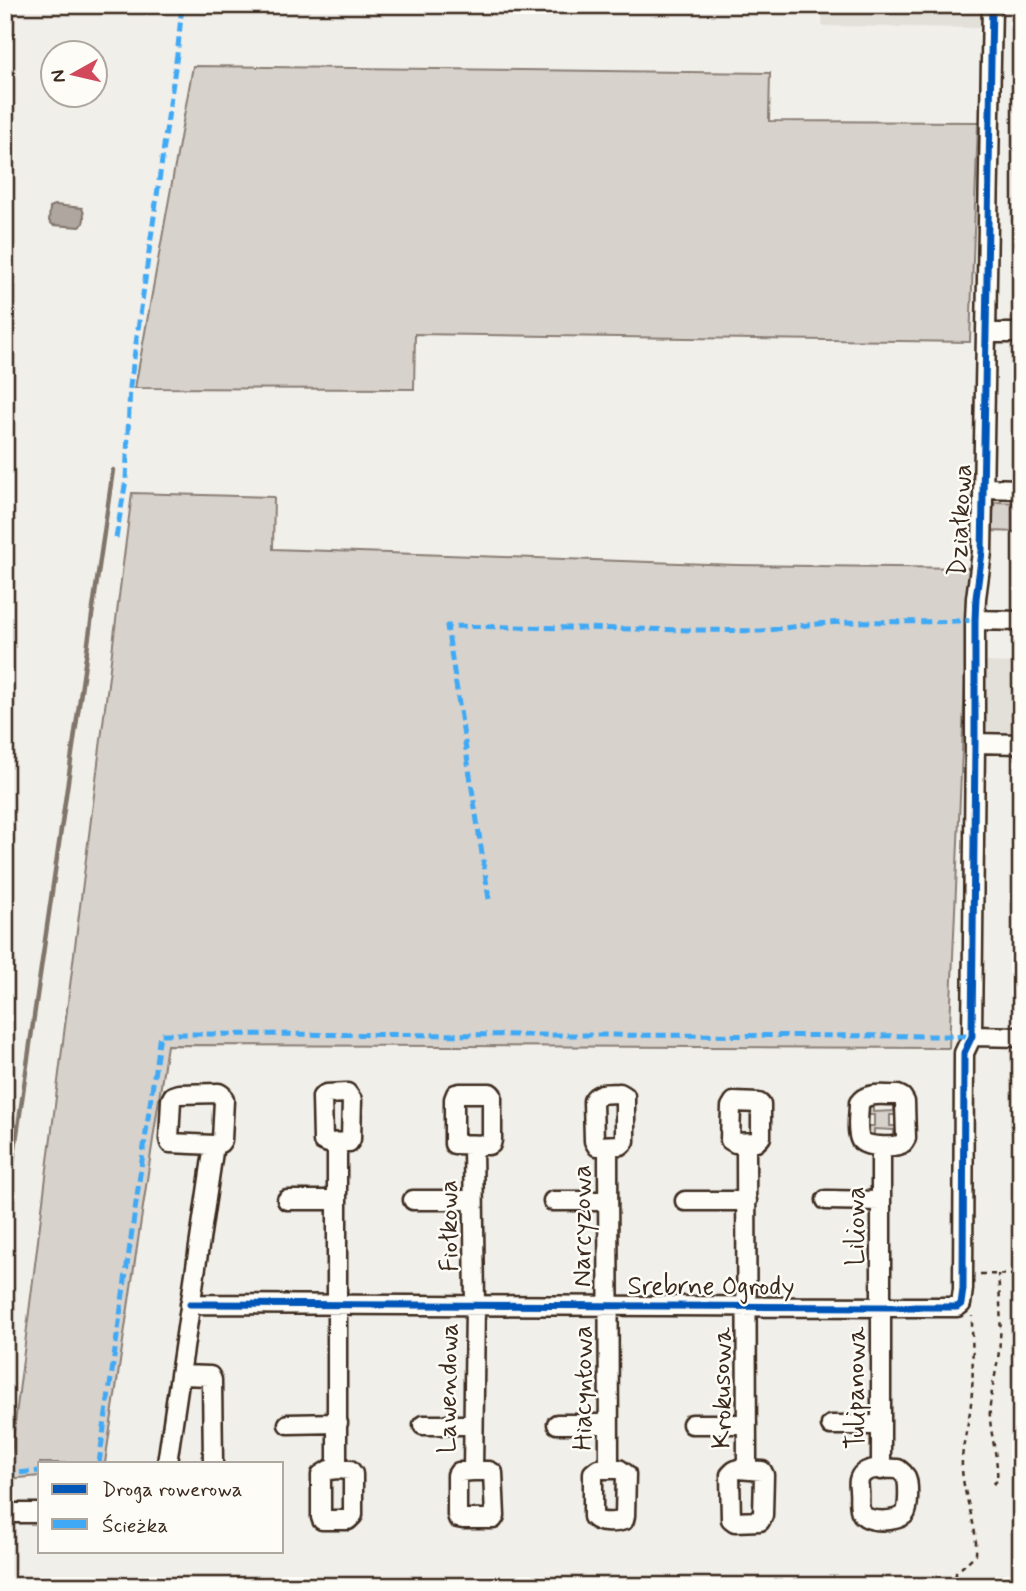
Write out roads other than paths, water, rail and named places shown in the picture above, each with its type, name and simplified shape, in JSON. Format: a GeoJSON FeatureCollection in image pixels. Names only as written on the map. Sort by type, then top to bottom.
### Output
{"type":"FeatureCollection","features":[{"type":"Feature","properties":{"kind":"street","name":"Działkowa"},"geometry":{"type":"LineString","coordinates":[[972,1036],[975,620],[982,552],[992,5]]}},
{"type":"Feature","properties":{"kind":"street"},"geometry":{"type":"LineString","coordinates":[[986,332],[1021,333]]}},
{"type":"Feature","properties":{"kind":"street"},"geometry":{"type":"LineString","coordinates":[[983,488],[1021,489]]}},
{"type":"Feature","properties":{"kind":"street"},"geometry":{"type":"LineString","coordinates":[[975,620],[1021,621]]}},
{"type":"Feature","properties":{"kind":"street"},"geometry":{"type":"LineString","coordinates":[[975,743],[1021,744]]}},
{"type":"Feature","properties":{"kind":"street"},"geometry":{"type":"LineString","coordinates":[[972,1036],[1021,1037]]}},
{"type":"Feature","properties":{"kind":"street","name":"Srebrne Ogrody"},"geometry":{"type":"LineString","coordinates":[[190,1304],[957,1307],[961,1304],[963,1273],[964,1053],[972,1036]]}},
{"type":"Feature","properties":{"kind":"street"},"geometry":{"type":"LineString","coordinates":[[337,1143],[337,1469]]}},
{"type":"Feature","properties":{"kind":"street","name":"Krokusowa"},"geometry":{"type":"LineString","coordinates":[[746,1143],[747,1469]]}},
{"type":"Feature","properties":{"kind":"street"},"geometry":{"type":"LineString","coordinates":[[167,1462],[214,1144]]}},
{"type":"Feature","properties":{"kind":"street","name":"Fiołkowa"},"geometry":{"type":"LineString","coordinates":[[473,1146],[475,1305]]}},
{"type":"Feature","properties":{"kind":"street","name":"Narcyzowa"},"geometry":{"type":"LineString","coordinates":[[608,1146],[608,1306]]}},
{"type":"Feature","properties":{"kind":"street","name":"Liliowa"},"geometry":{"type":"LineString","coordinates":[[881,1146],[881,1307]]}},
{"type":"Feature","properties":{"kind":"street"},"geometry":{"type":"LineString","coordinates":[[288,1200],[337,1200]]}},
{"type":"Feature","properties":{"kind":"street"},"geometry":{"type":"LineString","coordinates":[[413,1200],[473,1200]]}},
{"type":"Feature","properties":{"kind":"street"},"geometry":{"type":"LineString","coordinates":[[826,1200],[881,1201]]}},
{"type":"Feature","properties":{"kind":"street"},"geometry":{"type":"LineString","coordinates":[[553,1201],[608,1201]]}},
{"type":"Feature","properties":{"kind":"street"},"geometry":{"type":"LineString","coordinates":[[685,1201],[747,1201]]}},
{"type":"Feature","properties":{"kind":"street","name":"Lawendowa"},"geometry":{"type":"LineString","coordinates":[[473,1471],[475,1305]]}},
{"type":"Feature","properties":{"kind":"street","name":"Hiacyntowa"},"geometry":{"type":"LineString","coordinates":[[608,1306],[609,1469]]}},
{"type":"Feature","properties":{"kind":"street","name":"Tulipanowa"},"geometry":{"type":"LineString","coordinates":[[881,1307],[881,1469]]}},
{"type":"Feature","properties":{"kind":"street"},"geometry":{"type":"LineString","coordinates":[[181,1376],[205,1375],[212,1380],[213,1462]]}},
{"type":"Feature","properties":{"kind":"street"},"geometry":{"type":"LineString","coordinates":[[288,1424],[338,1423]]}},
{"type":"Feature","properties":{"kind":"street"},"geometry":{"type":"LineString","coordinates":[[557,1424],[608,1424]]}},
{"type":"Feature","properties":{"kind":"street"},"geometry":{"type":"LineString","coordinates":[[692,1424],[747,1424]]}},
{"type":"Feature","properties":{"kind":"street"},"geometry":{"type":"LineString","coordinates":[[424,1425],[473,1426]]}},
{"type":"Feature","properties":{"kind":"street"},"geometry":{"type":"LineString","coordinates":[[831,1425],[881,1425]]}},
{"type":"Feature","properties":{"kind":"street"},"geometry":{"type":"LineString","coordinates":[[5,1513],[38,1513]]}},
{"type":"Feature","properties":{"kind":"waterway"},"geometry":{"type":"LineString","coordinates":[[5,1217],[113,470]]}},
{"type":"Feature","properties":{"kind":"waterway"},"geometry":{"type":"LineString","coordinates":[[1004,1576],[1004,1586]]}}]}
